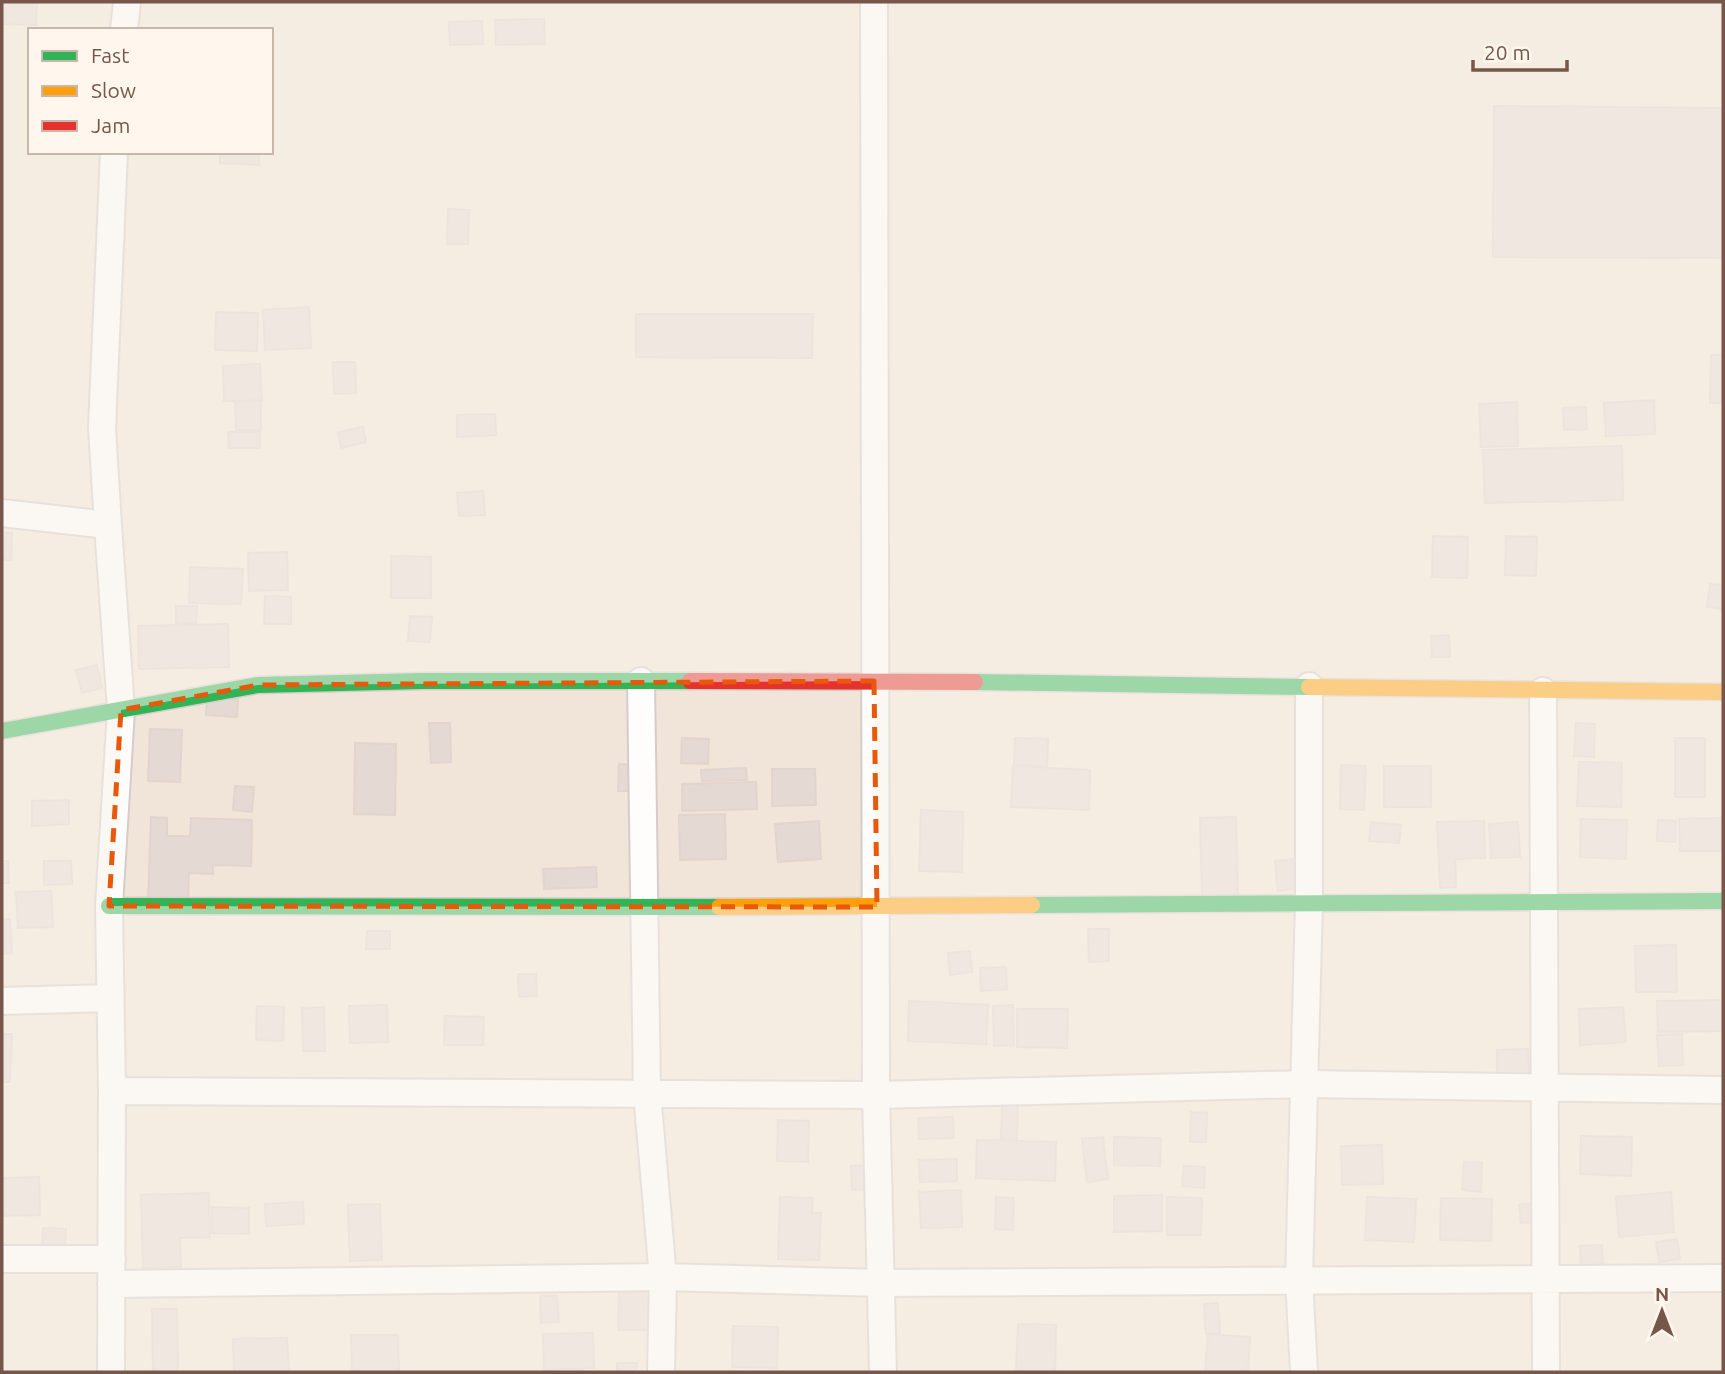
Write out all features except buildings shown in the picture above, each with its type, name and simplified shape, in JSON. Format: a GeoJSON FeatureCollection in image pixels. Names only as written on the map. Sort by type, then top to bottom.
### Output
{"type":"FeatureCollection","features":[{"type":"Feature","properties":{"kind":"street"},"geometry":{"type":"LineString","coordinates":[[124,28],[127,2]]}},
{"type":"Feature","properties":{"kind":"street"},"geometry":{"type":"LineString","coordinates":[[874,2],[876,1095],[883,1372]]}},
{"type":"Feature","properties":{"kind":"street"},"geometry":{"type":"LineString","coordinates":[[111,1372],[112,1091],[109,906],[121,710],[103,428],[114,154]]}},
{"type":"Feature","properties":{"kind":"street"},"geometry":{"type":"LineString","coordinates":[[2,513],[108,525]]}},
{"type":"Feature","properties":{"kind":"street"},"geometry":{"type":"LineString","coordinates":[[641,681],[647,1093],[663,1277],[662,1372]]}},
{"type":"Feature","properties":{"kind":"street"},"geometry":{"type":"LineString","coordinates":[[2,731],[258,685],[874,681],[1723,692]]}},
{"type":"Feature","properties":{"kind":"street"},"geometry":{"type":"LineString","coordinates":[[1304,1372],[1299,1279],[1309,902],[1309,686]]}},
{"type":"Feature","properties":{"kind":"street"},"geometry":{"type":"LineString","coordinates":[[1543,691],[1546,1372]]}},
{"type":"Feature","properties":{"kind":"street"},"geometry":{"type":"LineString","coordinates":[[109,906],[877,907],[1723,901]]}},
{"type":"Feature","properties":{"kind":"street"},"geometry":{"type":"LineString","coordinates":[[2,1001],[109,998]]}},
{"type":"Feature","properties":{"kind":"street"},"geometry":{"type":"LineString","coordinates":[[112,1091],[876,1095],[1305,1084],[1723,1090]]}},
{"type":"Feature","properties":{"kind":"street"},"geometry":{"type":"LineString","coordinates":[[2,1259],[111,1271],[663,1277],[881,1283],[1723,1278]]}},
{"type":"Feature","properties":{"kind":"highlighted area"},"geometry":{"type":"Polygon","coordinates":[[[874,681],[877,907],[109,906],[121,710],[258,685],[874,681]]]}},
{"type":"Feature","properties":{"kind":"shaded area"},"geometry":{"type":"Polygon","coordinates":[[[2,2],[1723,2],[1723,1372],[2,1372],[2,2]]]}},
{"type":"Feature","properties":{"kind":"traffic: fast"},"geometry":{"type":"LineString","coordinates":[[2,731],[258,685],[422,681],[690,681]]}},
{"type":"Feature","properties":{"kind":"traffic: fast"},"geometry":{"type":"LineString","coordinates":[[975,682],[1309,687]]}},
{"type":"Feature","properties":{"kind":"traffic: fast"},"geometry":{"type":"LineString","coordinates":[[1032,905],[1723,901]]}},
{"type":"Feature","properties":{"kind":"traffic: fast"},"geometry":{"type":"LineString","coordinates":[[109,906],[719,907]]}},
{"type":"Feature","properties":{"kind":"traffic: slow"},"geometry":{"type":"LineString","coordinates":[[1309,687],[1723,692]]}},
{"type":"Feature","properties":{"kind":"traffic: slow"},"geometry":{"type":"LineString","coordinates":[[719,907],[1032,905]]}},
{"type":"Feature","properties":{"kind":"traffic: jam"},"geometry":{"type":"LineString","coordinates":[[690,681],[975,682]]}}]}
